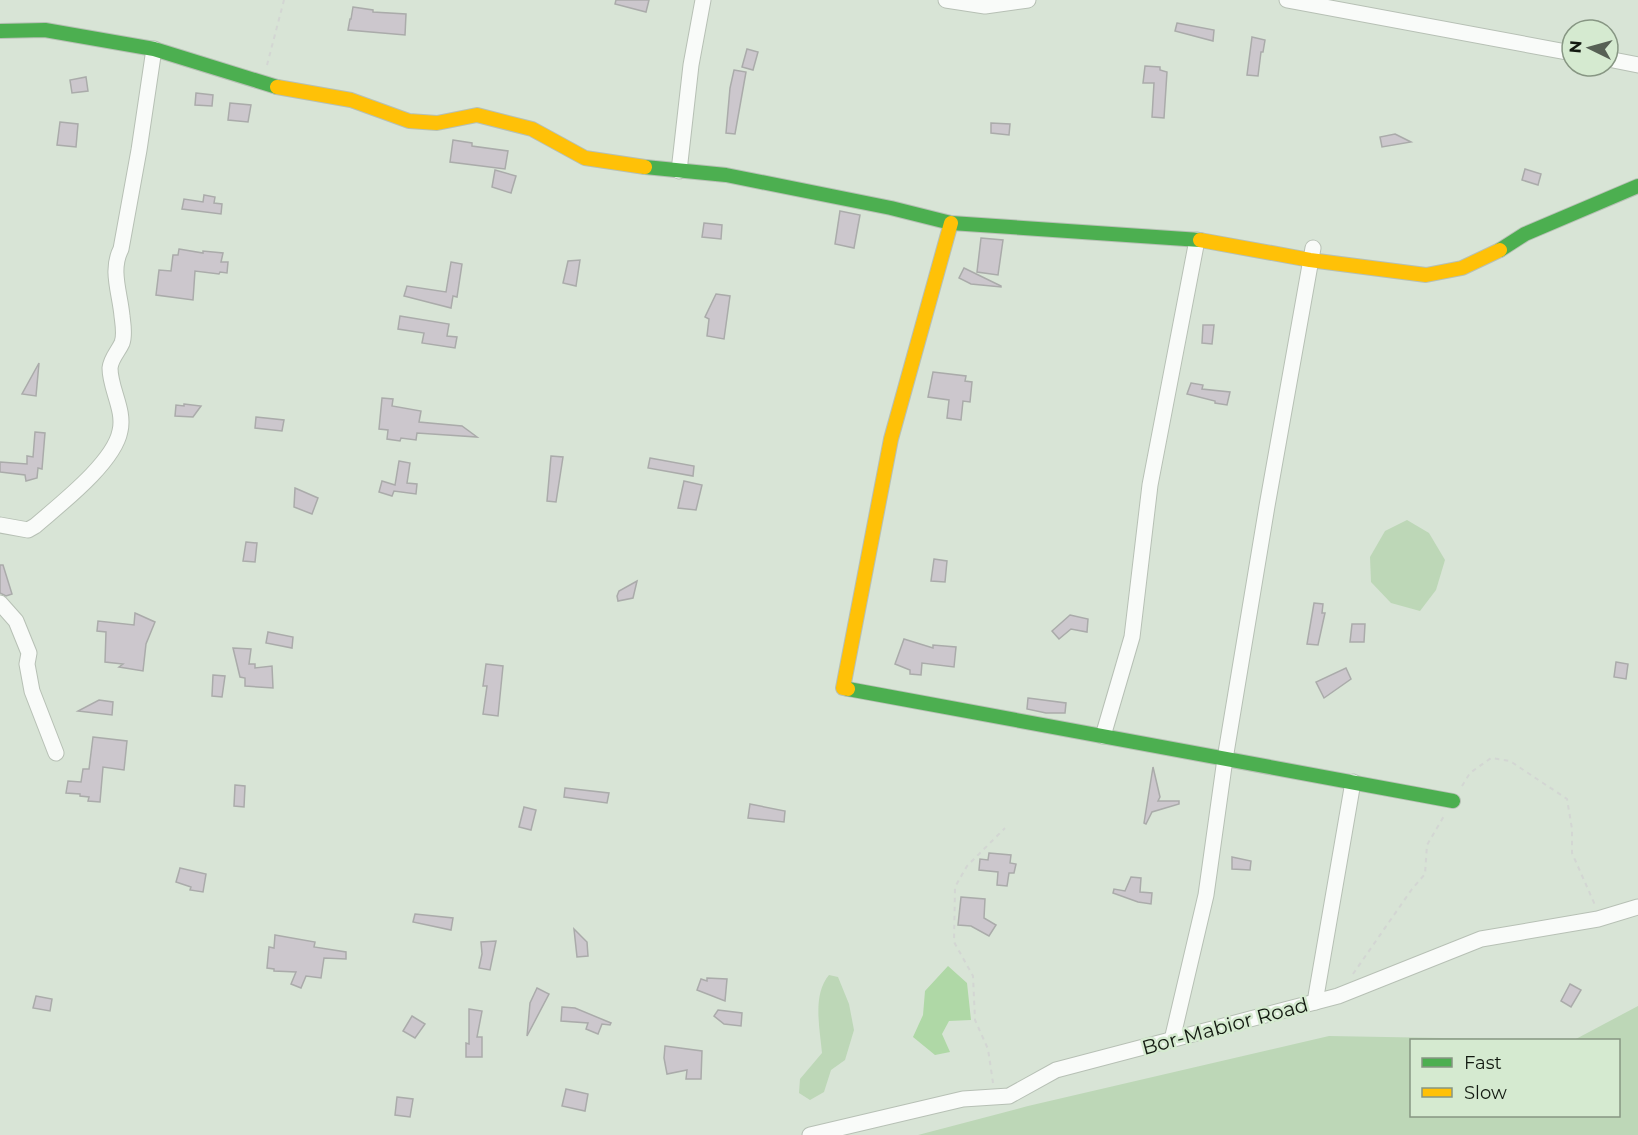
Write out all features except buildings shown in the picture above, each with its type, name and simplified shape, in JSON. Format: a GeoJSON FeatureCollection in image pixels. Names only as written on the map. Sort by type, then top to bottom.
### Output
{"type":"FeatureCollection","features":[{"type":"Feature","properties":{"kind":"street"},"geometry":{"type":"LineString","coordinates":[[679,171],[691,65],[703,0]]}},
{"type":"Feature","properties":{"kind":"street"},"geometry":{"type":"LineString","coordinates":[[946,0],[985,6],[1028,0]]}},
{"type":"Feature","properties":{"kind":"street"},"geometry":{"type":"LineString","coordinates":[[1287,0],[1560,50]]}},
{"type":"Feature","properties":{"kind":"street"},"geometry":{"type":"LineString","coordinates":[[0,31],[45,30],[154,49],[282,88],[351,100],[409,121],[437,123],[477,115],[532,129],[585,158],[726,175],[801,189],[951,223],[1197,240],[1311,254],[1426,275],[1462,268],[1494,254],[1525,234],[1638,186]]}},
{"type":"Feature","properties":{"kind":"street"},"geometry":{"type":"LineString","coordinates":[[0,525],[28,530],[35,526],[104,462],[113,449],[121,430],[110,367],[122,342],[123,329],[115,271],[116,259],[122,249],[154,49]]}},
{"type":"Feature","properties":{"kind":"street"},"geometry":{"type":"LineString","coordinates":[[1620,61],[1638,65]]}},
{"type":"Feature","properties":{"kind":"street"},"geometry":{"type":"LineString","coordinates":[[951,223],[891,439],[843,688],[1453,801]]}},
{"type":"Feature","properties":{"kind":"street"},"geometry":{"type":"LineString","coordinates":[[1103,736],[1132,637],[1150,485],[1197,240]]}},
{"type":"Feature","properties":{"kind":"street"},"geometry":{"type":"LineString","coordinates":[[1172,1040],[1206,895],[1225,759],[1311,254]]}},
{"type":"Feature","properties":{"kind":"street"},"geometry":{"type":"LineString","coordinates":[[0,603],[16,621],[29,653],[27,664],[32,691],[56,753]]}},
{"type":"Feature","properties":{"kind":"street"},"geometry":{"type":"LineString","coordinates":[[1315,1002],[1353,782]]}},
{"type":"Feature","properties":{"kind":"street","name":"Bor-Mabior Road"},"geometry":{"type":"LineString","coordinates":[[810,1135],[963,1099],[1008,1096],[1056,1070],[1338,996],[1481,939],[1598,919],[1638,907]]}},
{"type":"Feature","properties":{"kind":"path"},"geometry":{"type":"LineString","coordinates":[[262,82],[284,0]]}},
{"type":"Feature","properties":{"kind":"path"},"geometry":{"type":"LineString","coordinates":[[1351,977],[1412,889],[1425,874],[1427,845],[1470,773],[1491,758],[1510,761],[1567,799],[1572,829],[1572,853],[1594,898],[1598,919]]}},
{"type":"Feature","properties":{"kind":"path"},"geometry":{"type":"LineString","coordinates":[[995,1097],[988,1049],[975,1020],[973,976],[954,942],[953,916],[955,887],[967,866],[1005,828]]}},
{"type":"Feature","properties":{"kind":"shaded area"},"geometry":{"type":"Polygon","coordinates":[[[1407,520],[1429,533],[1445,560],[1436,590],[1420,611],[1391,603],[1371,582],[1370,557],[1385,531],[1407,520]]]}},
{"type":"Feature","properties":{"kind":"shaded area"},"geometry":{"type":"Polygon","coordinates":[[[948,966],[967,983],[971,1020],[949,1021],[942,1034],[950,1052],[935,1055],[913,1037],[923,1015],[925,991],[948,966]]]}},
{"type":"Feature","properties":{"kind":"shaded area"},"geometry":{"type":"Polygon","coordinates":[[[829,975],[838,977],[849,1004],[854,1030],[845,1060],[831,1070],[824,1092],[810,1100],[799,1093],[800,1079],[822,1053],[819,1002],[820,992],[829,975]]]}},
{"type":"Feature","properties":{"kind":"shaded area"},"geometry":{"type":"Polygon","coordinates":[[[1638,1006],[1638,1135],[918,1135],[1028,1106],[1329,1036],[1500,1039],[1410,1039],[1410,1117],[1620,1117],[1620,1039],[1576,1039],[1638,1006]]]}},
{"type":"Feature","properties":{"kind":"traffic: fast"},"geometry":{"type":"LineString","coordinates":[[0,31],[45,30],[154,49],[277,87]]}},
{"type":"Feature","properties":{"kind":"traffic: fast"},"geometry":{"type":"LineString","coordinates":[[645,167],[726,175],[891,208],[951,223],[1200,240]]}},
{"type":"Feature","properties":{"kind":"traffic: fast"},"geometry":{"type":"LineString","coordinates":[[1500,250],[1525,234],[1638,186]]}},
{"type":"Feature","properties":{"kind":"traffic: fast"},"geometry":{"type":"LineString","coordinates":[[848,689],[1453,801]]}},
{"type":"Feature","properties":{"kind":"traffic: slow"},"geometry":{"type":"LineString","coordinates":[[277,87],[351,100],[409,121],[437,123],[477,115],[532,129],[585,158],[645,167]]}},
{"type":"Feature","properties":{"kind":"traffic: slow"},"geometry":{"type":"LineString","coordinates":[[848,689],[843,688],[891,439],[951,223]]}},
{"type":"Feature","properties":{"kind":"traffic: slow"},"geometry":{"type":"LineString","coordinates":[[1200,240],[1310,260],[1426,275],[1462,268],[1500,250]]}}]}
